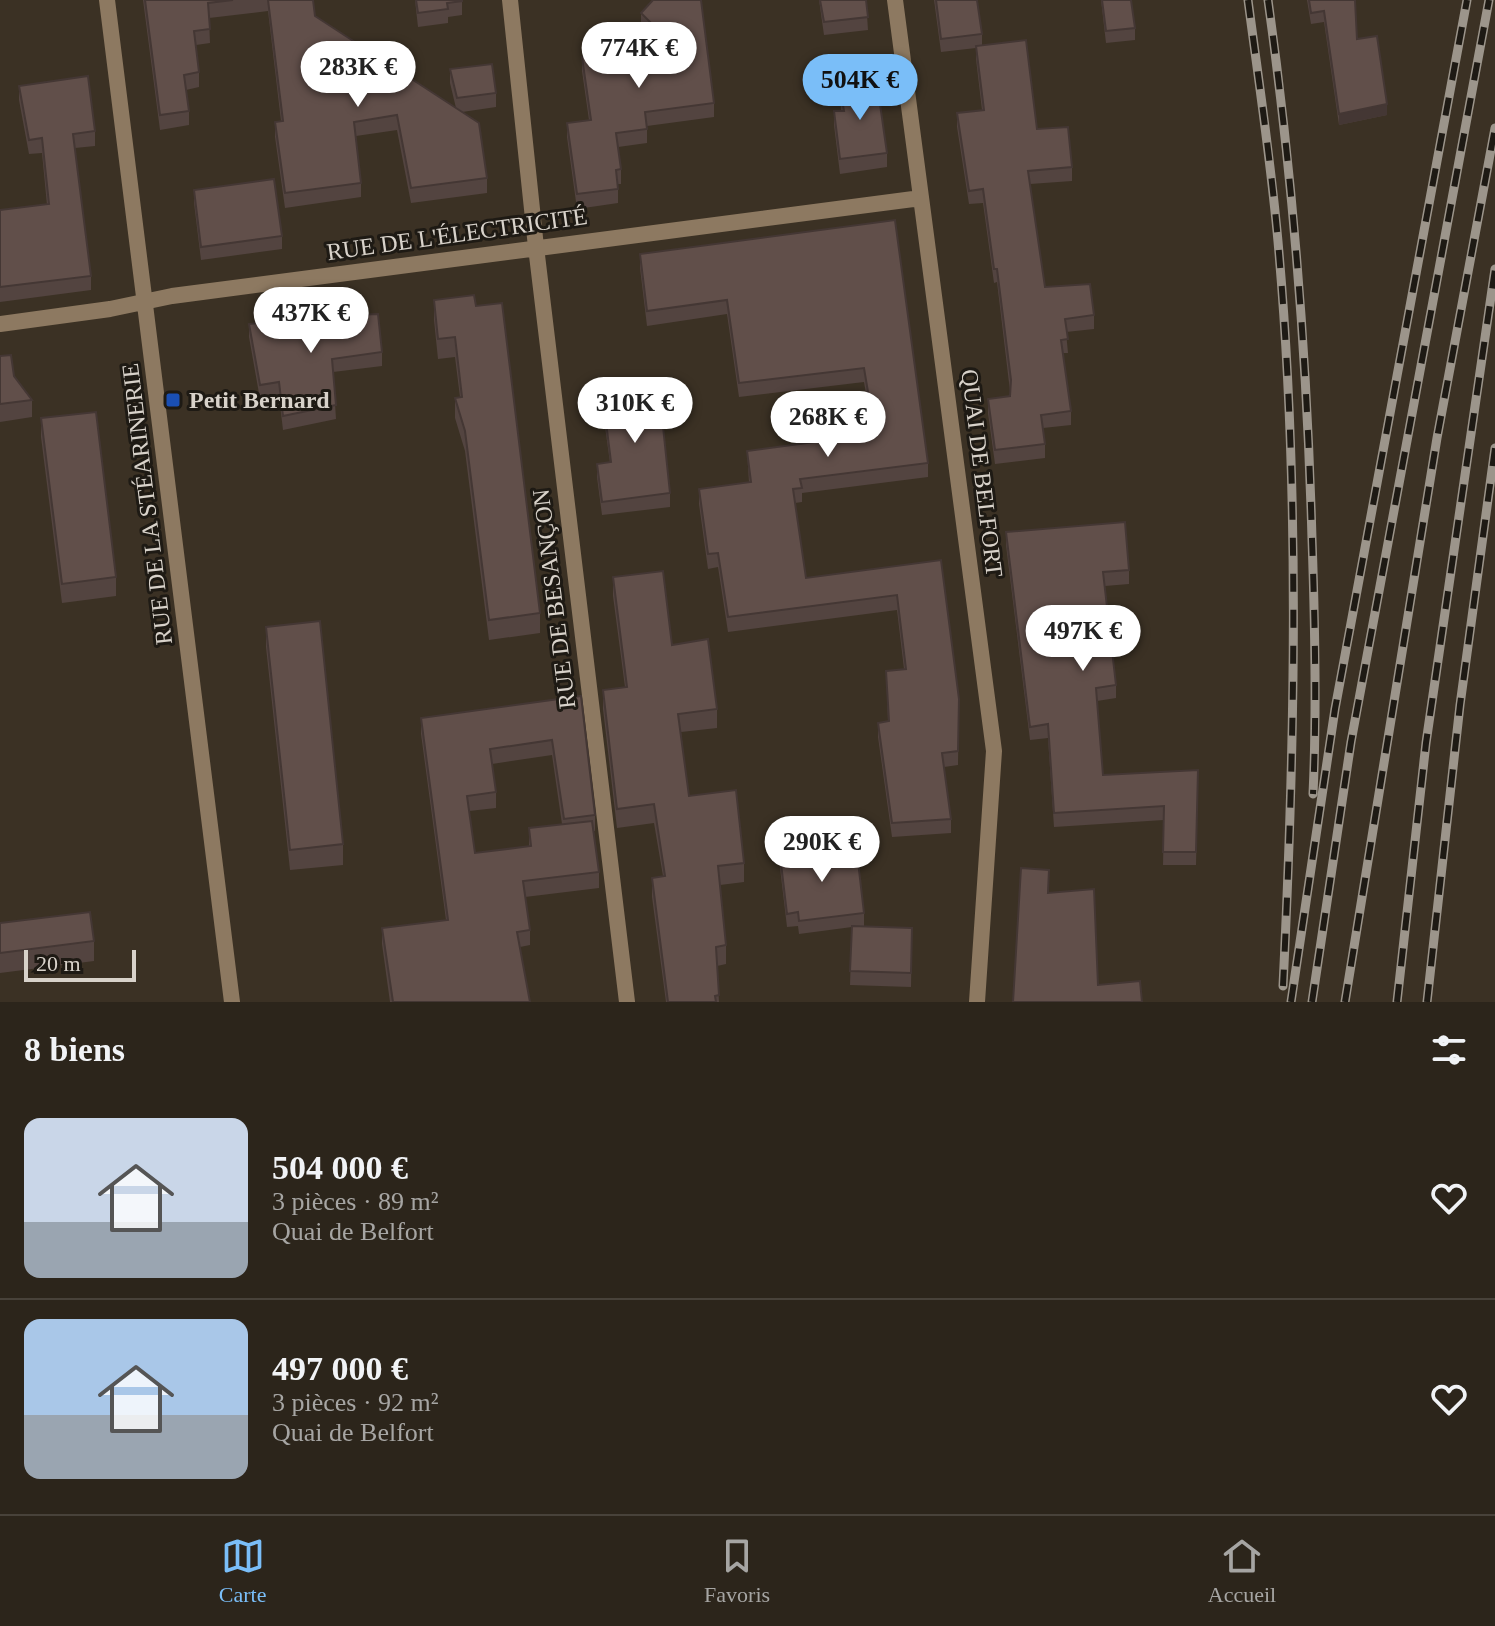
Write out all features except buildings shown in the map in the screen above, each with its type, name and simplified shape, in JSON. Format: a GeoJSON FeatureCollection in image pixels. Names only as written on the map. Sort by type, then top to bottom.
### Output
{"type":"FeatureCollection","features":[{"type":"Feature","properties":{"kind":"street","name":"RUE DE LA STÉARINERIE"},"geometry":{"type":"LineString","coordinates":[[107,0],[232,1002]]}},
{"type":"Feature","properties":{"kind":"street","name":"RUE DE BESANÇON"},"geometry":{"type":"LineString","coordinates":[[510,0],[536,247],[627,1002]]}},
{"type":"Feature","properties":{"kind":"street","name":"QUAI DE BELFORT"},"geometry":{"type":"LineString","coordinates":[[895,0],[994,751],[977,1002]]}},
{"type":"Feature","properties":{"kind":"street","name":"RUE DE L'ÉLECTRICITÉ"},"geometry":{"type":"LineString","coordinates":[[0,324],[110,309],[146,300],[921,198]]}},
{"type":"Feature","properties":{"kind":"railway"},"geometry":{"type":"LineString","coordinates":[[1248,0],[1276,221],[1290,436],[1293,711],[1283,986]]}},
{"type":"Feature","properties":{"kind":"railway"},"geometry":{"type":"LineString","coordinates":[[1268,0],[1292,201],[1307,404],[1315,635],[1313,794]]}},
{"type":"Feature","properties":{"kind":"railway"},"geometry":{"type":"LineString","coordinates":[[1291,1002],[1335,709],[1467,0]]}},
{"type":"Feature","properties":{"kind":"railway"},"geometry":{"type":"LineString","coordinates":[[1312,1002],[1351,742],[1489,0]]}},
{"type":"Feature","properties":{"kind":"railway"},"geometry":{"type":"LineString","coordinates":[[1345,1002],[1437,438],[1495,128]]}},
{"type":"Feature","properties":{"kind":"railway"},"geometry":{"type":"LineString","coordinates":[[1397,1002],[1426,743],[1495,269]]}},
{"type":"Feature","properties":{"kind":"railway"},"geometry":{"type":"LineString","coordinates":[[1427,1002],[1460,705],[1495,448]]}},
{"type":"Feature","properties":{"kind":"place","name":"Petit Bernard"},"geometry":{"type":"Point","coordinates":[173,400]}}]}
